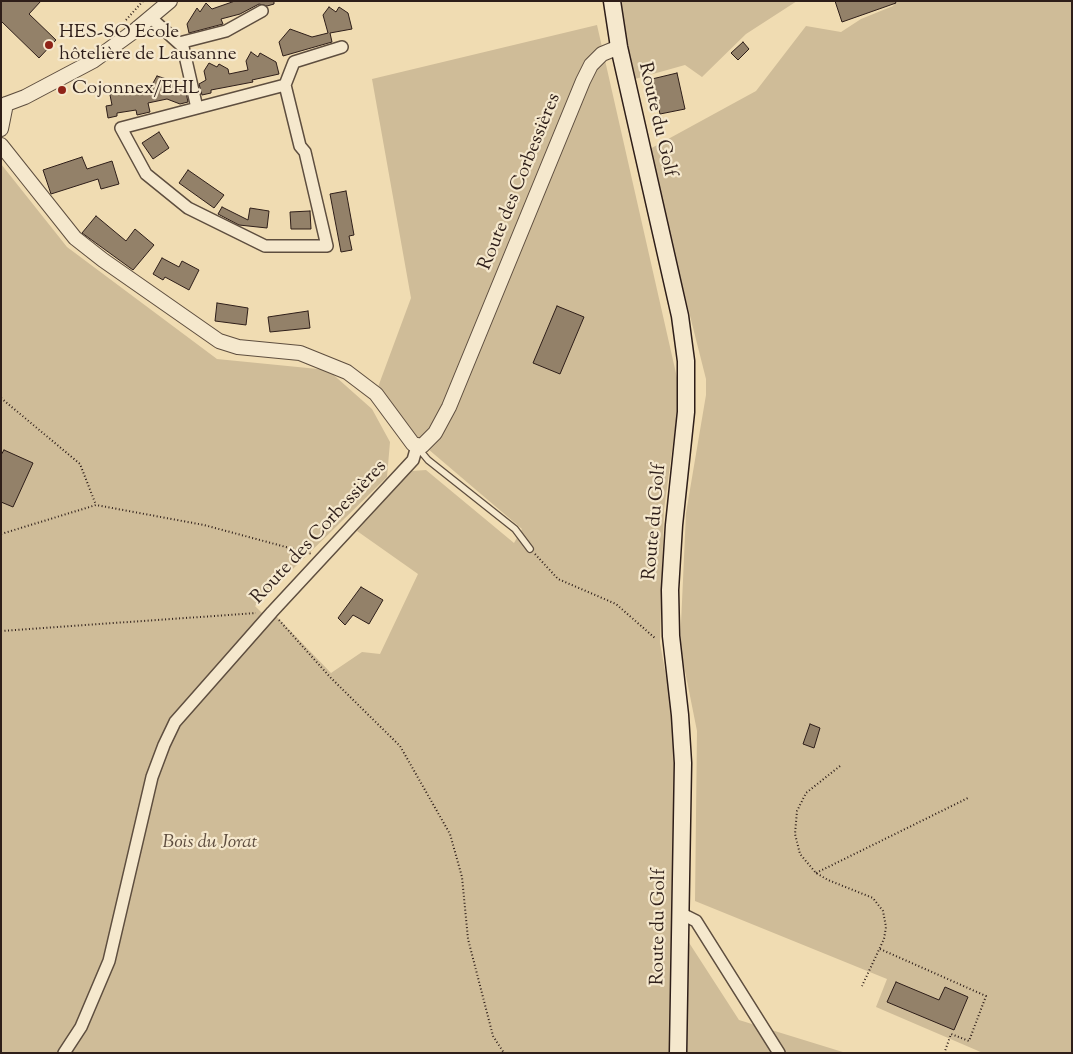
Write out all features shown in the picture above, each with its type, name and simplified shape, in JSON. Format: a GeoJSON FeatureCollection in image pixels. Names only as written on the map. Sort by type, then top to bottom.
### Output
{"type":"FeatureCollection","features":[{"type":"Feature","properties":{"kind":"main road","name":"Route du Golf"},"geometry":{"type":"LineString","coordinates":[[612,1],[619,47],[680,316],[686,361],[686,412],[671,552],[670,606],[673,656],[683,745],[678,1053]]}},
{"type":"Feature","properties":{"kind":"street"},"geometry":{"type":"LineString","coordinates":[[1,129],[4,105],[76,71],[151,18],[170,1]]}},
{"type":"Feature","properties":{"kind":"street"},"geometry":{"type":"LineString","coordinates":[[179,43],[226,31],[262,11]]}},
{"type":"Feature","properties":{"kind":"street"},"geometry":{"type":"LineString","coordinates":[[151,18],[183,47],[197,108]]}},
{"type":"Feature","properties":{"kind":"street"},"geometry":{"type":"LineString","coordinates":[[285,84],[121,128],[146,174],[188,208],[265,246],[327,246],[305,152],[300,146],[285,84],[294,62],[342,47]]}},
{"type":"Feature","properties":{"kind":"street","name":"Route des Corbessières"},"geometry":{"type":"LineString","coordinates":[[64,1053],[81,1027],[109,961],[152,777],[164,745],[176,722],[272,612],[413,460],[417,446],[422,446],[429,440],[449,407],[583,81],[591,65],[602,54],[619,47]]}},
{"type":"Feature","properties":{"kind":"street"},"geometry":{"type":"LineString","coordinates":[[1,145],[75,238],[103,260],[219,341],[238,347],[300,353],[347,372],[376,394],[417,446]]}},
{"type":"Feature","properties":{"kind":"street"},"geometry":{"type":"LineString","coordinates":[[680,913],[696,920],[779,1053]]}},
{"type":"Feature","properties":{"kind":"lane"},"geometry":{"type":"LineString","coordinates":[[417,446],[428,460],[515,529],[530,549]]}},
{"type":"Feature","properties":{"kind":"path"},"geometry":{"type":"LineString","coordinates":[[120,25],[143,1]]}},
{"type":"Feature","properties":{"kind":"path"},"geometry":{"type":"LineString","coordinates":[[1,398],[80,464],[96,505]]}},
{"type":"Feature","properties":{"kind":"path"},"geometry":{"type":"LineString","coordinates":[[1,534],[96,505],[204,525],[325,557]]}},
{"type":"Feature","properties":{"kind":"path"},"geometry":{"type":"LineString","coordinates":[[530,549],[558,579],[616,604],[673,656]]}},
{"type":"Feature","properties":{"kind":"path"},"geometry":{"type":"LineString","coordinates":[[1,631],[272,612],[330,677],[400,746],[450,834],[462,876],[468,939],[493,1036],[504,1053]]}},
{"type":"Feature","properties":{"kind":"path"},"geometry":{"type":"LineString","coordinates":[[840,766],[811,787],[806,793],[797,811],[794,834],[804,862],[816,873],[828,880],[866,894],[879,903],[886,919],[886,927],[880,950],[862,986]]}},
{"type":"Feature","properties":{"kind":"path"},"geometry":{"type":"LineString","coordinates":[[816,873],[968,798]]}},
{"type":"Feature","properties":{"kind":"path"},"geometry":{"type":"LineString","coordinates":[[880,950],[986,996],[968,1041],[951,1034],[945,1051]]}},
{"type":"Feature","properties":{"kind":"green space"},"geometry":{"type":"Polygon","coordinates":[[[622,1],[797,1],[746,34],[702,77],[685,65],[635,79],[622,20],[622,1]]]}},
{"type":"Feature","properties":{"kind":"green space"},"geometry":{"type":"Polygon","coordinates":[[[896,1],[1072,1],[1072,1053],[983,1053],[876,1007],[887,979],[695,901],[697,731],[680,646],[686,513],[706,395],[706,379],[648,150],[756,91],[806,26],[841,32],[861,19],[893,6],[896,1]]]}},
{"type":"Feature","properties":{"kind":"green space","name":"Bois du Jorat"},"geometry":{"type":"Polygon","coordinates":[[[597,25],[680,391],[664,510],[660,643],[676,732],[675,921],[739,1020],[846,1053],[1,1053],[1,164],[67,247],[217,359],[328,370],[372,409],[390,442],[387,477],[255,606],[271,622],[276,616],[331,673],[362,652],[380,654],[418,574],[357,531],[411,471],[426,470],[514,543],[522,529],[421,443],[378,387],[411,298],[372,79],[597,25]]]}},
{"type":"Feature","properties":{"kind":"building"},"geometry":{"type":"Polygon","coordinates":[[[1,1],[41,1],[29,14],[56,40],[39,58],[1,21],[1,1]]]}},
{"type":"Feature","properties":{"kind":"building"},"geometry":{"type":"Polygon","coordinates":[[[235,1],[274,1],[274,4],[267,6],[259,4],[240,14],[221,19],[223,24],[189,33],[187,24],[197,8],[200,12],[206,3],[212,9],[235,1]]]}},
{"type":"Feature","properties":{"kind":"building"},"geometry":{"type":"Polygon","coordinates":[[[835,1],[895,1],[896,3],[842,22],[835,1]]]}},
{"type":"Feature","properties":{"kind":"building"},"geometry":{"type":"Polygon","coordinates":[[[329,7],[336,12],[339,7],[348,13],[352,29],[330,33],[332,42],[283,56],[279,42],[290,29],[312,37],[328,33],[323,15],[329,7]]]}},
{"type":"Feature","properties":{"kind":"building"},"geometry":{"type":"Polygon","coordinates":[[[743,42],[749,49],[738,60],[731,53],[743,42]]]}},
{"type":"Feature","properties":{"kind":"building"},"geometry":{"type":"Polygon","coordinates":[[[251,52],[258,57],[260,53],[276,62],[279,74],[252,80],[253,82],[211,90],[211,93],[202,95],[199,84],[206,80],[204,71],[209,63],[217,67],[219,64],[228,69],[229,74],[248,70],[246,61],[251,52]]]}},
{"type":"Feature","properties":{"kind":"building"},"geometry":{"type":"Polygon","coordinates":[[[677,73],[685,109],[660,114],[652,79],[677,73]]]}},
{"type":"Feature","properties":{"kind":"building"},"geometry":{"type":"Polygon","coordinates":[[[157,76],[176,82],[178,89],[185,88],[188,102],[180,104],[167,99],[148,103],[150,112],[137,115],[136,110],[117,113],[117,116],[108,118],[106,106],[112,105],[110,95],[116,87],[124,87],[134,93],[149,90],[157,76]]]}},
{"type":"Feature","properties":{"kind":"building"},"geometry":{"type":"Polygon","coordinates":[[[159,132],[169,148],[153,159],[142,143],[159,132]]]}},
{"type":"Feature","properties":{"kind":"building"},"geometry":{"type":"Polygon","coordinates":[[[82,157],[87,169],[112,161],[119,184],[101,189],[98,179],[51,194],[43,170],[82,157]]]}},
{"type":"Feature","properties":{"kind":"building"},"geometry":{"type":"Polygon","coordinates":[[[188,170],[224,195],[214,208],[179,183],[188,170]]]}},
{"type":"Feature","properties":{"kind":"building"},"geometry":{"type":"Polygon","coordinates":[[[346,191],[354,235],[349,236],[352,250],[341,252],[330,194],[346,191]]]}},
{"type":"Feature","properties":{"kind":"building"},"geometry":{"type":"Polygon","coordinates":[[[222,207],[248,220],[250,208],[269,211],[267,228],[239,225],[218,214],[222,207]]]}},
{"type":"Feature","properties":{"kind":"building"},"geometry":{"type":"Polygon","coordinates":[[[310,211],[311,229],[291,229],[290,212],[310,211]]]}},
{"type":"Feature","properties":{"kind":"building"},"geometry":{"type":"Polygon","coordinates":[[[96,216],[126,241],[135,229],[154,245],[133,270],[82,233],[96,216]]]}},
{"type":"Feature","properties":{"kind":"building"},"geometry":{"type":"Polygon","coordinates":[[[162,258],[179,267],[182,261],[199,270],[189,290],[165,277],[163,280],[153,274],[162,258]]]}},
{"type":"Feature","properties":{"kind":"building"},"geometry":{"type":"Polygon","coordinates":[[[217,303],[248,308],[246,325],[215,321],[217,303]]]}},
{"type":"Feature","properties":{"kind":"building"},"geometry":{"type":"Polygon","coordinates":[[[557,306],[584,317],[560,374],[533,363],[557,306]]]}},
{"type":"Feature","properties":{"kind":"building"},"geometry":{"type":"Polygon","coordinates":[[[308,311],[310,328],[270,332],[268,317],[308,311]]]}},
{"type":"Feature","properties":{"kind":"building"},"geometry":{"type":"Polygon","coordinates":[[[4,450],[33,463],[13,507],[1,502],[1,455],[4,450]]]}},
{"type":"Feature","properties":{"kind":"building"},"geometry":{"type":"Polygon","coordinates":[[[361,587],[383,600],[369,624],[353,615],[345,625],[338,618],[361,587]]]}},
{"type":"Feature","properties":{"kind":"building"},"geometry":{"type":"Polygon","coordinates":[[[810,724],[820,728],[814,748],[803,744],[810,724]]]}},
{"type":"Feature","properties":{"kind":"building"},"geometry":{"type":"Polygon","coordinates":[[[896,982],[939,1000],[945,987],[968,997],[954,1030],[887,1002],[896,982]]]}},
{"type":"Feature","properties":{"kind":"place","name":"HES-SO Ecole hôtelière de Lausanne"},"geometry":{"type":"Point","coordinates":[49,45]}},
{"type":"Feature","properties":{"kind":"place","name":"Cojonnex/EHL"},"geometry":{"type":"Point","coordinates":[62,90]}}]}
